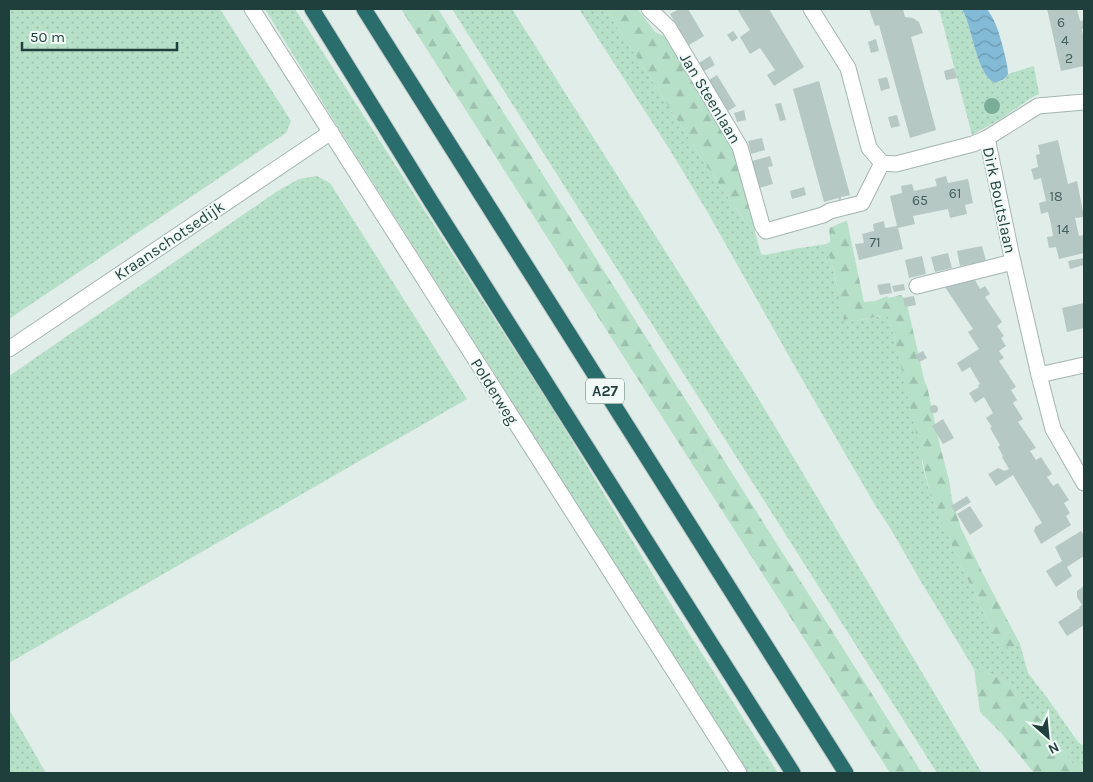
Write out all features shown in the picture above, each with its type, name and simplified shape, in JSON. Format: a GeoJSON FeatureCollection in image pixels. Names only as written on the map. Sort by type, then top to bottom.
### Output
{"type":"FeatureCollection","features":[{"type":"Feature","properties":{"kind":"highway","name":"A27"},"geometry":{"type":"LineString","coordinates":[[312,9],[432,203],[793,773]]}},
{"type":"Feature","properties":{"kind":"highway","name":"A27"},"geometry":{"type":"LineString","coordinates":[[364,9],[846,773]]}},
{"type":"Feature","properties":{"kind":"street","name":"Polderweg"},"geometry":{"type":"LineString","coordinates":[[252,9],[738,773]]}},
{"type":"Feature","properties":{"kind":"street","name":"Jan Steenlaan"},"geometry":{"type":"LineString","coordinates":[[649,9],[669,28],[740,147],[762,225],[766,231],[862,203],[882,163]]}},
{"type":"Feature","properties":{"kind":"street"},"geometry":{"type":"LineString","coordinates":[[811,9],[848,68],[869,148],[882,163],[896,164],[973,144],[1038,106],[1084,102]]}},
{"type":"Feature","properties":{"kind":"street","name":"Kraanschotsedijk"},"geometry":{"type":"LineString","coordinates":[[9,350],[331,132]]}},
{"type":"Feature","properties":{"kind":"street","name":"Dirk Boutslaan"},"geometry":{"type":"LineString","coordinates":[[986,138],[1039,375],[1053,429],[1084,483]]}},
{"type":"Feature","properties":{"kind":"street","name":"Dirk Boutslaan"},"geometry":{"type":"LineString","coordinates":[[917,286],[1013,262]]}},
{"type":"Feature","properties":{"kind":"street"},"geometry":{"type":"LineString","coordinates":[[1039,375],[1084,366]]}},
{"type":"Feature","properties":{"kind":"green space"},"geometry":{"type":"Polygon","coordinates":[[[9,9],[220,9],[291,121],[286,133],[9,319],[9,9]]]}},
{"type":"Feature","properties":{"kind":"green space"},"geometry":{"type":"Polygon","coordinates":[[[265,9],[295,9],[555,413],[678,616],[778,773],[746,773],[265,9]]]}},
{"type":"Feature","properties":{"kind":"green space"},"geometry":{"type":"Polygon","coordinates":[[[401,9],[438,9],[922,773],[890,773],[401,9]]]}},
{"type":"Feature","properties":{"kind":"green space"},"geometry":{"type":"Polygon","coordinates":[[[452,9],[512,9],[755,393],[982,773],[937,773],[452,9]]]}},
{"type":"Feature","properties":{"kind":"green space"},"geometry":{"type":"Polygon","coordinates":[[[579,9],[606,9],[701,158],[756,236],[761,254],[765,255],[826,244],[846,319],[855,321],[887,315],[891,323],[930,494],[956,555],[998,644],[1012,646],[1020,644],[1028,673],[1078,742],[1084,746],[1084,769],[1071,762],[1047,727],[1000,678],[974,669],[875,505],[708,213],[670,150],[579,9]]]}},
{"type":"Feature","properties":{"kind":"green space"},"geometry":{"type":"Polygon","coordinates":[[[606,9],[638,9],[655,32],[664,36],[670,44],[734,153],[747,195],[756,236],[701,158],[606,9]]]}},
{"type":"Feature","properties":{"kind":"green space"},"geometry":{"type":"Polygon","coordinates":[[[937,9],[962,9],[983,71],[995,83],[1003,80],[1008,74],[1034,66],[1039,94],[972,135],[940,13],[937,9]]]}},
{"type":"Feature","properties":{"kind":"green space"},"geometry":{"type":"Polygon","coordinates":[[[317,176],[330,183],[467,399],[9,663],[9,376],[276,192],[299,179],[317,176]]]}},
{"type":"Feature","properties":{"kind":"green space"},"geometry":{"type":"Polygon","coordinates":[[[847,221],[864,302],[875,301],[887,296],[888,298],[901,295],[906,300],[949,480],[952,500],[961,528],[1020,644],[1017,646],[1009,649],[1000,644],[998,645],[930,494],[891,323],[887,315],[855,321],[846,319],[844,321],[826,244],[830,242],[830,228],[847,221]]]}},
{"type":"Feature","properties":{"kind":"green space"},"geometry":{"type":"Polygon","coordinates":[[[974,669],[1000,678],[1019,695],[1047,727],[1071,762],[1084,769],[1084,773],[1034,773],[1002,734],[980,712],[974,669]]]}},
{"type":"Feature","properties":{"kind":"green space"},"geometry":{"type":"Polygon","coordinates":[[[9,709],[46,773],[9,773],[9,709]]]}},
{"type":"Feature","properties":{"kind":"water"},"geometry":{"type":"Polygon","coordinates":[[[962,9],[987,9],[991,16],[999,33],[1007,64],[1008,74],[1002,80],[995,83],[983,71],[962,9]]]}},
{"type":"Feature","properties":{"kind":"building"},"geometry":{"type":"Polygon","coordinates":[[[679,9],[688,9],[704,36],[689,45],[670,14],[679,9]]]}},
{"type":"Feature","properties":{"kind":"building"},"geometry":{"type":"Polygon","coordinates":[[[737,9],[769,9],[804,67],[774,86],[767,75],[775,70],[760,48],[750,54],[740,37],[750,30],[737,9]]]}},
{"type":"Feature","properties":{"kind":"building"},"geometry":{"type":"Polygon","coordinates":[[[869,9],[903,9],[905,17],[913,18],[919,22],[923,33],[911,37],[936,130],[910,138],[879,25],[875,26],[869,9]]]}},
{"type":"Feature","properties":{"kind":"building"},"geometry":{"type":"Polygon","coordinates":[[[1047,9],[1077,9],[1080,21],[1084,20],[1084,29],[1082,29],[1084,66],[1061,71],[1047,9]]]}},
{"type":"Feature","properties":{"kind":"building"},"geometry":{"type":"Polygon","coordinates":[[[733,31],[738,38],[732,42],[727,35],[733,31]]]}},
{"type":"Feature","properties":{"kind":"building"},"geometry":{"type":"Polygon","coordinates":[[[876,39],[879,51],[871,53],[868,42],[876,39]]]}},
{"type":"Feature","properties":{"kind":"building"},"geometry":{"type":"Polygon","coordinates":[[[710,56],[715,65],[704,71],[699,63],[710,56]]]}},
{"type":"Feature","properties":{"kind":"building"},"geometry":{"type":"Polygon","coordinates":[[[954,68],[957,78],[946,80],[944,71],[954,68]]]}},
{"type":"Feature","properties":{"kind":"building"},"geometry":{"type":"Polygon","coordinates":[[[717,75],[736,106],[728,111],[709,80],[717,75]]]}},
{"type":"Feature","properties":{"kind":"building"},"geometry":{"type":"Polygon","coordinates":[[[887,77],[890,88],[881,91],[878,79],[887,77]]]}},
{"type":"Feature","properties":{"kind":"building"},"geometry":{"type":"Polygon","coordinates":[[[819,81],[850,195],[841,197],[839,200],[838,198],[824,202],[793,89],[819,81]]]}},
{"type":"Feature","properties":{"kind":"building"},"geometry":{"type":"Polygon","coordinates":[[[781,103],[786,120],[780,121],[775,104],[781,103]]]}},
{"type":"Feature","properties":{"kind":"building"},"geometry":{"type":"Polygon","coordinates":[[[744,110],[746,120],[737,122],[734,113],[744,110]]]}},
{"type":"Feature","properties":{"kind":"building"},"geometry":{"type":"Polygon","coordinates":[[[897,115],[900,126],[891,128],[888,117],[897,115]]]}},
{"type":"Feature","properties":{"kind":"building"},"geometry":{"type":"Polygon","coordinates":[[[762,138],[765,150],[751,154],[748,141],[762,138]]]}},
{"type":"Feature","properties":{"kind":"building"},"geometry":{"type":"Polygon","coordinates":[[[1058,140],[1068,184],[1077,181],[1084,217],[1075,218],[1079,236],[1084,235],[1084,253],[1059,259],[1056,247],[1049,248],[1047,237],[1053,236],[1048,212],[1041,214],[1039,203],[1046,201],[1041,178],[1034,180],[1031,169],[1038,167],[1036,155],[1040,154],[1038,145],[1058,140]]]}},
{"type":"Feature","properties":{"kind":"building"},"geometry":{"type":"Polygon","coordinates":[[[770,156],[773,166],[768,167],[773,184],[759,188],[752,161],[770,156]]]}},
{"type":"Feature","properties":{"kind":"building"},"geometry":{"type":"Polygon","coordinates":[[[946,176],[948,183],[968,179],[973,203],[965,205],[967,214],[950,218],[948,209],[913,216],[915,224],[898,228],[903,249],[859,260],[855,244],[864,243],[862,234],[874,231],[873,224],[884,221],[885,228],[897,226],[890,196],[902,193],[901,186],[912,184],[914,191],[937,186],[935,179],[946,176]]]}},
{"type":"Feature","properties":{"kind":"building"},"geometry":{"type":"Polygon","coordinates":[[[804,187],[806,195],[792,199],[790,191],[804,187]]]}},
{"type":"Feature","properties":{"kind":"building"},"geometry":{"type":"Polygon","coordinates":[[[982,246],[986,261],[960,266],[957,251],[982,246]]]}},
{"type":"Feature","properties":{"kind":"building"},"geometry":{"type":"Polygon","coordinates":[[[948,253],[952,268],[935,272],[931,257],[948,253]]]}},
{"type":"Feature","properties":{"kind":"building"},"geometry":{"type":"Polygon","coordinates":[[[922,256],[926,274],[909,278],[905,260],[922,256]]]}},
{"type":"Feature","properties":{"kind":"building"},"geometry":{"type":"Polygon","coordinates":[[[1084,258],[1084,265],[1070,269],[1068,261],[1084,258]]]}},
{"type":"Feature","properties":{"kind":"building"},"geometry":{"type":"Polygon","coordinates":[[[975,280],[980,289],[985,286],[990,294],[985,297],[1002,322],[997,326],[1004,336],[1001,338],[1006,346],[999,351],[1004,358],[999,361],[1016,387],[1011,390],[1017,400],[1013,403],[1023,419],[1018,422],[1036,448],[1030,451],[1036,460],[1041,457],[1052,474],[1047,477],[1053,486],[1058,483],[1069,500],[1064,503],[1070,513],[1066,516],[1071,525],[1041,544],[1034,531],[1035,527],[1042,523],[1013,475],[996,486],[988,474],[998,468],[1004,471],[1009,469],[998,447],[1000,445],[990,428],[992,427],[986,418],[993,413],[984,397],[975,403],[969,393],[979,387],[978,385],[980,384],[970,367],[962,372],[957,363],[979,349],[968,332],[973,329],[945,287],[975,280]]]}},
{"type":"Feature","properties":{"kind":"building"},"geometry":{"type":"Polygon","coordinates":[[[890,283],[892,293],[880,295],[877,285],[890,283]]]}},
{"type":"Feature","properties":{"kind":"building"},"geometry":{"type":"Polygon","coordinates":[[[904,284],[905,290],[894,292],[892,286],[904,284]]]}},
{"type":"Feature","properties":{"kind":"building"},"geometry":{"type":"Polygon","coordinates":[[[914,296],[916,305],[905,307],[903,298],[914,296]]]}},
{"type":"Feature","properties":{"kind":"building"},"geometry":{"type":"Polygon","coordinates":[[[1084,303],[1084,328],[1067,332],[1062,308],[1084,303]]]}},
{"type":"Feature","properties":{"kind":"building"},"geometry":{"type":"Polygon","coordinates":[[[923,351],[927,358],[919,362],[915,355],[923,351]]]}},
{"type":"Feature","properties":{"kind":"building"},"geometry":{"type":"Polygon","coordinates":[[[934,405],[938,409],[934,413],[930,409],[934,405]]]}},
{"type":"Feature","properties":{"kind":"building"},"geometry":{"type":"Polygon","coordinates":[[[943,419],[954,438],[943,444],[932,426],[943,419]]]}},
{"type":"Feature","properties":{"kind":"building"},"geometry":{"type":"Polygon","coordinates":[[[967,496],[971,502],[955,512],[951,506],[967,496]]]}},
{"type":"Feature","properties":{"kind":"building"},"geometry":{"type":"Polygon","coordinates":[[[970,506],[983,526],[970,535],[957,514],[970,506]]]}},
{"type":"Feature","properties":{"kind":"building"},"geometry":{"type":"Polygon","coordinates":[[[1081,531],[1084,535],[1084,556],[1067,567],[1072,576],[1056,587],[1046,571],[1062,561],[1055,547],[1081,531]]]}},
{"type":"Feature","properties":{"kind":"building"},"geometry":{"type":"Polygon","coordinates":[[[1084,586],[1084,625],[1067,636],[1058,622],[1080,608],[1082,605],[1077,597],[1077,591],[1084,586]]]}}]}
